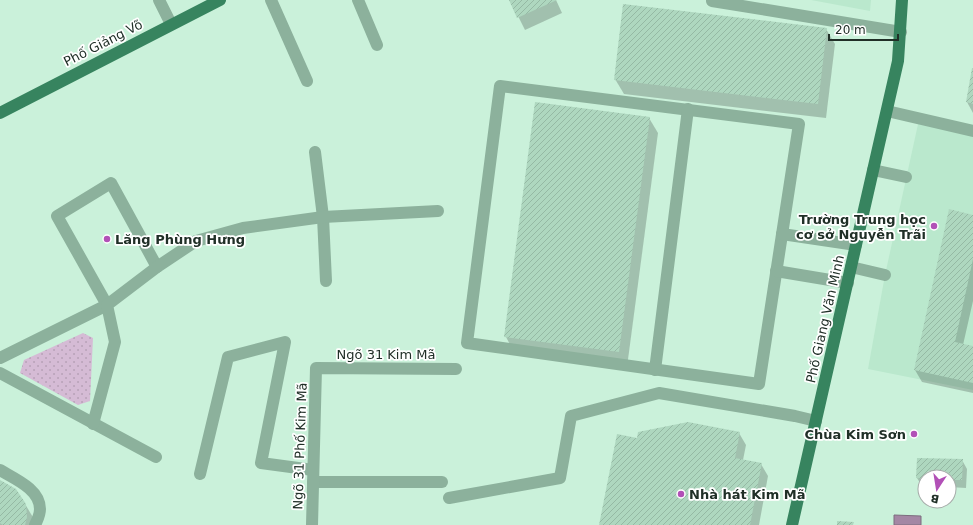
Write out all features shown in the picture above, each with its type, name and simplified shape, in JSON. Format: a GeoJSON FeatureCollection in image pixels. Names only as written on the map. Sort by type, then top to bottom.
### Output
{"type":"FeatureCollection","features":[{"type":"Feature","properties":{"kind":"main road","name":"Phố Giảng Võ"},"geometry":{"type":"LineString","coordinates":[[0,113],[220,0]]}},
{"type":"Feature","properties":{"kind":"main road","name":"Phố Giang Văn Minh"},"geometry":{"type":"LineString","coordinates":[[792,525],[898,61],[902,0]]}},
{"type":"Feature","properties":{"kind":"street"},"geometry":{"type":"LineString","coordinates":[[159,0],[171,24]]}},
{"type":"Feature","properties":{"kind":"street"},"geometry":{"type":"LineString","coordinates":[[271,0],[307,81]]}},
{"type":"Feature","properties":{"kind":"street"},"geometry":{"type":"LineString","coordinates":[[358,0],[377,45]]}},
{"type":"Feature","properties":{"kind":"street"},"geometry":{"type":"LineString","coordinates":[[712,1],[901,32]]}},
{"type":"Feature","properties":{"kind":"street"},"geometry":{"type":"LineString","coordinates":[[500,86],[799,124],[782,234],[759,384],[467,343],[500,86]]}},
{"type":"Feature","properties":{"kind":"street"},"geometry":{"type":"LineString","coordinates":[[655,370],[688,109]]}},
{"type":"Feature","properties":{"kind":"street"},"geometry":{"type":"LineString","coordinates":[[887,111],[973,131]]}},
{"type":"Feature","properties":{"kind":"street"},"geometry":{"type":"LineString","coordinates":[[316,152],[323,217],[326,281]]}},
{"type":"Feature","properties":{"kind":"street"},"geometry":{"type":"LineString","coordinates":[[873,170],[906,177]]}},
{"type":"Feature","properties":{"kind":"street"},"geometry":{"type":"LineString","coordinates":[[93,424],[116,342],[107,305],[57,216],[111,183],[157,266]]}},
{"type":"Feature","properties":{"kind":"street"},"geometry":{"type":"LineString","coordinates":[[0,358],[107,305],[157,266],[196,241],[243,228],[323,217],[438,211]]}},
{"type":"Feature","properties":{"kind":"street"},"geometry":{"type":"LineString","coordinates":[[782,234],[856,244]]}},
{"type":"Feature","properties":{"kind":"street"},"geometry":{"type":"LineString","coordinates":[[851,267],[885,275]]}},
{"type":"Feature","properties":{"kind":"street"},"geometry":{"type":"LineString","coordinates":[[776,271],[848,283]]}},
{"type":"Feature","properties":{"kind":"street"},"geometry":{"type":"LineString","coordinates":[[200,474],[228,357],[285,342],[261,463],[313,476],[442,482]]}},
{"type":"Feature","properties":{"kind":"street","name":"Ngõ 31 Kim Mã"},"geometry":{"type":"LineString","coordinates":[[316,368],[456,369]]}},
{"type":"Feature","properties":{"kind":"street","name":"Ngõ 31 Phố Kim Mã"},"geometry":{"type":"LineString","coordinates":[[312,525],[316,368]]}},
{"type":"Feature","properties":{"kind":"street"},"geometry":{"type":"LineString","coordinates":[[0,373],[156,457]]}},
{"type":"Feature","properties":{"kind":"street"},"geometry":{"type":"LineString","coordinates":[[449,498],[560,478],[571,416],[659,393],[795,416],[816,421]]}},
{"type":"Feature","properties":{"kind":"street"},"geometry":{"type":"LineString","coordinates":[[0,470],[23,483],[36,496],[40,509],[35,525]]}},
{"type":"Feature","properties":{"kind":"shaded area"},"geometry":{"type":"Polygon","coordinates":[[[811,0],[871,0],[870,11],[811,0]]]}},
{"type":"Feature","properties":{"kind":"shaded area","name":"Trường Trung học cơ sở Nguyễn Trãi"},"geometry":{"type":"Polygon","coordinates":[[[920,115],[973,127],[973,390],[868,369],[885,275],[920,115]]]}},
{"type":"Feature","properties":{"kind":"shaded area"},"geometry":{"type":"Polygon","coordinates":[[[83,333],[93,338],[90,401],[78,405],[20,373],[24,360],[83,333]]]}},
{"type":"Feature","properties":{"kind":"shaded area"},"geometry":{"type":"Polygon","coordinates":[[[894,515],[921,516],[921,525],[894,525],[894,515]]]}},
{"type":"Feature","properties":{"kind":"building"},"geometry":{"type":"Polygon","coordinates":[[[509,0],[557,0],[517,18],[509,0]]]}},
{"type":"Feature","properties":{"kind":"building"},"geometry":{"type":"Polygon","coordinates":[[[623,4],[827,28],[818,104],[614,80],[623,4]]]}},
{"type":"Feature","properties":{"kind":"building"},"geometry":{"type":"Polygon","coordinates":[[[973,68],[973,104],[966,102],[973,68]]]}},
{"type":"Feature","properties":{"kind":"building"},"geometry":{"type":"Polygon","coordinates":[[[535,102],[650,117],[619,352],[504,337],[535,102]]]}},
{"type":"Feature","properties":{"kind":"building"},"geometry":{"type":"Polygon","coordinates":[[[949,209],[973,215],[973,259],[955,342],[973,346],[973,383],[914,370],[949,209]]]}},
{"type":"Feature","properties":{"kind":"building","name":"Nhà hát Kim Mã"},"geometry":{"type":"Polygon","coordinates":[[[688,422],[740,432],[735,458],[762,463],[750,525],[599,525],[617,434],[637,438],[638,432],[688,422]]]}},
{"type":"Feature","properties":{"kind":"building"},"geometry":{"type":"Polygon","coordinates":[[[917,458],[963,459],[962,480],[957,480],[957,469],[917,469],[916,478],[917,458]]]}},
{"type":"Feature","properties":{"kind":"building"},"geometry":{"type":"Polygon","coordinates":[[[0,480],[16,489],[26,504],[27,517],[25,525],[3,525],[0,523],[0,480]]]}},
{"type":"Feature","properties":{"kind":"building"},"geometry":{"type":"Polygon","coordinates":[[[837,521],[854,522],[853,525],[837,525],[837,521]]]}},
{"type":"Feature","properties":{"kind":"place","name":"Trường Trung học cơ sở Nguyễn Trãi"},"geometry":{"type":"Point","coordinates":[934,226]}},
{"type":"Feature","properties":{"kind":"place","name":"Lăng Phùng Hưng"},"geometry":{"type":"Point","coordinates":[107,239]}},
{"type":"Feature","properties":{"kind":"place","name":"Chùa Kim Sơn"},"geometry":{"type":"Point","coordinates":[914,434]}},
{"type":"Feature","properties":{"kind":"place","name":"Nhà hát Kim Mã"},"geometry":{"type":"Point","coordinates":[681,494]}}]}
